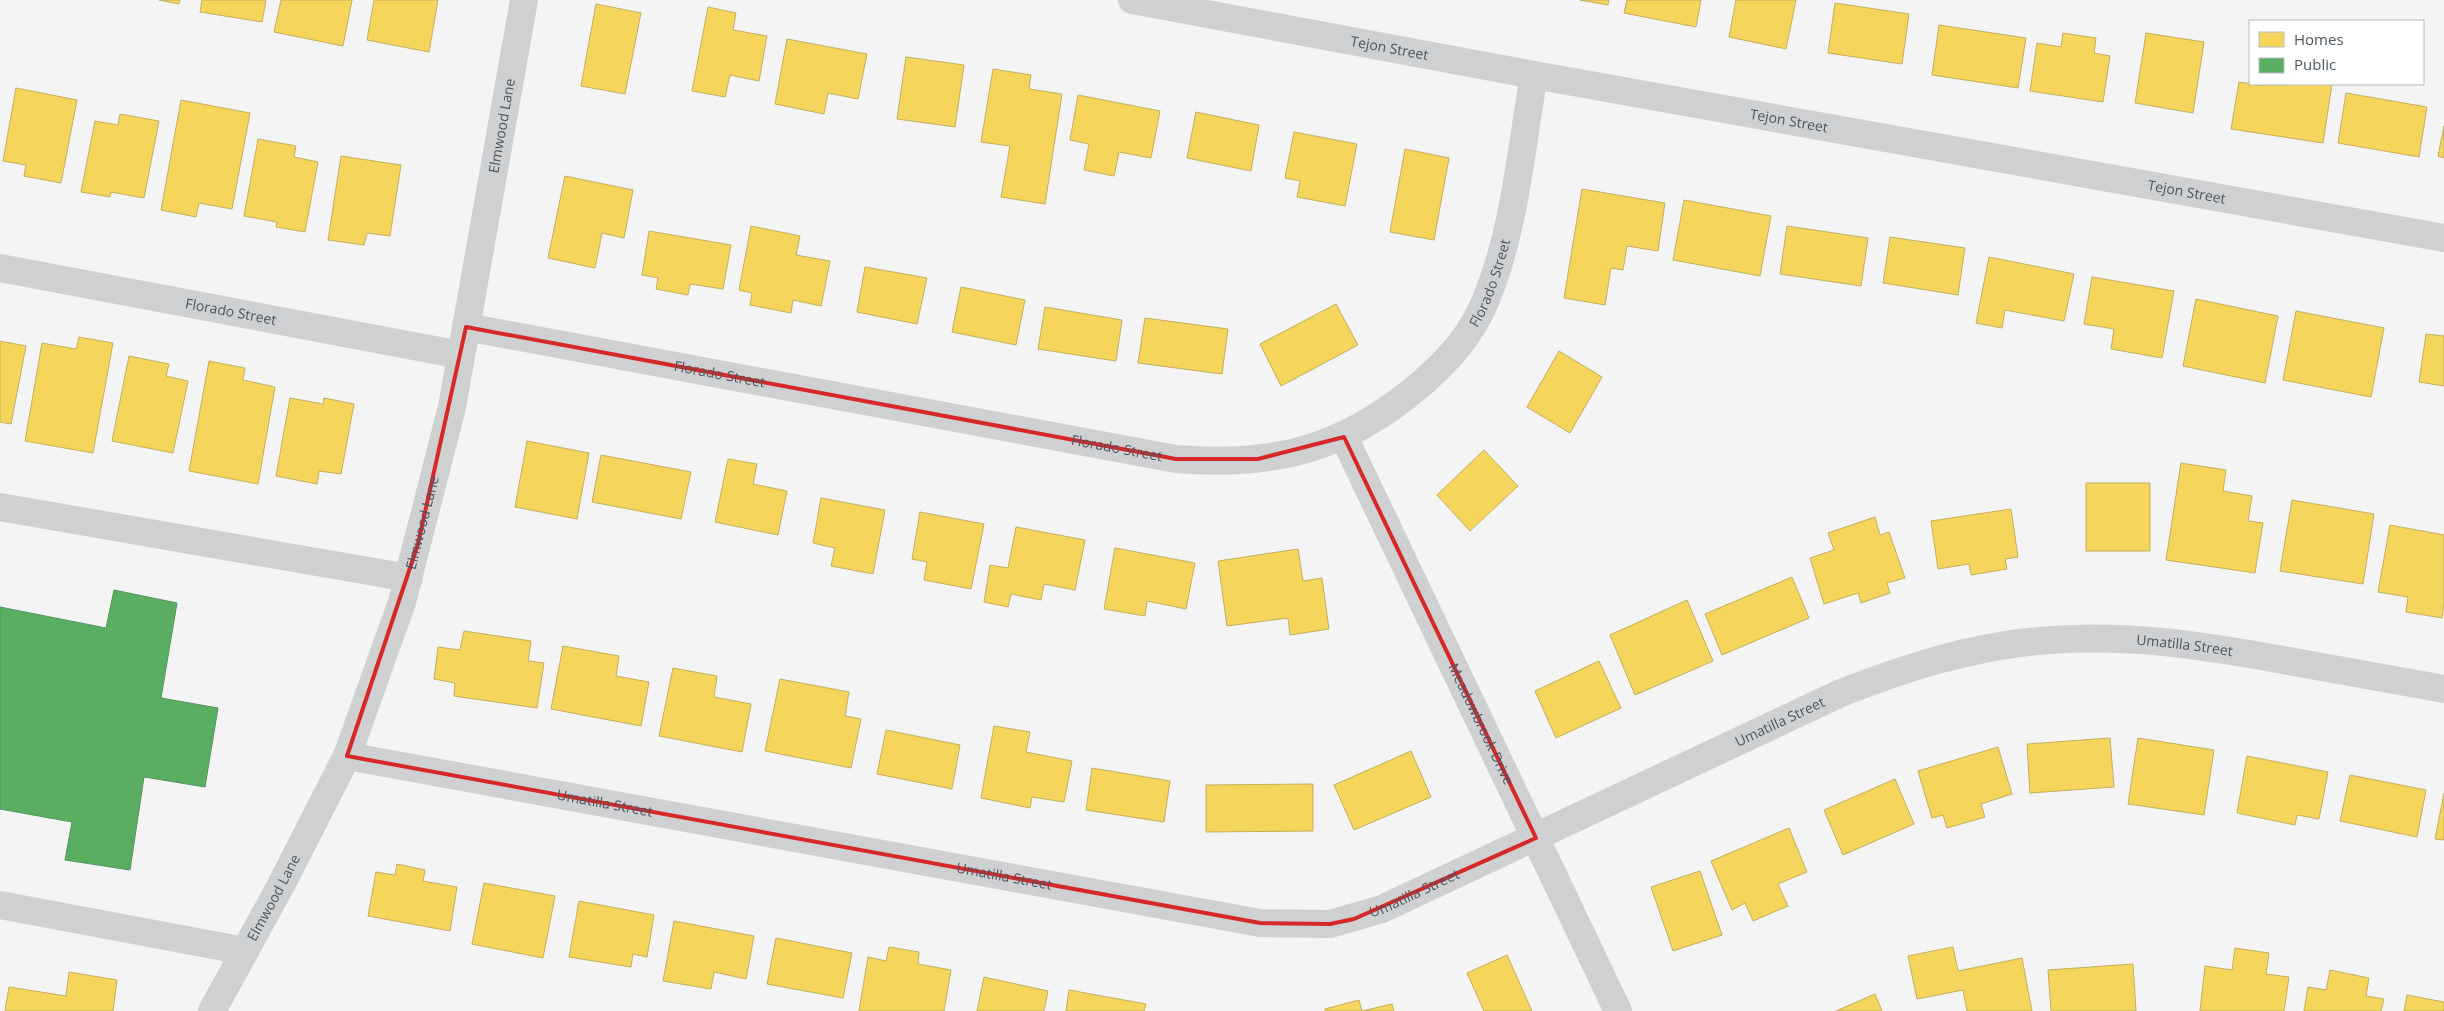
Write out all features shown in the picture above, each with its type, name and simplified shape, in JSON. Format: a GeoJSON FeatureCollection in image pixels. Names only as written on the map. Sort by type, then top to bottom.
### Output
{"type":"FeatureCollection","features":[{"type":"Feature","properties":{"kind":"street","name":"Elmwood Lane"},"geometry":{"type":"LineString","coordinates":[[212,1011],[347,756],[408,578],[452,407],[524,0]]}},
{"type":"Feature","properties":{"kind":"street","name":"Tejon Street"},"geometry":{"type":"LineString","coordinates":[[1132,0],[1534,75],[2444,238]]}},
{"type":"Feature","properties":{"kind":"street","name":"Florado Street"},"geometry":{"type":"LineString","coordinates":[[466,327],[1176,458],[1206,461],[1258,459],[1303,451],[1344,437],[1397,405],[1447,361],[1472,327],[1495,274],[1512,201],[1534,75]]}},
{"type":"Feature","properties":{"kind":"street","name":"Florado Street"},"geometry":{"type":"LineString","coordinates":[[0,268],[461,355]]}},
{"type":"Feature","properties":{"kind":"street","name":"Meadowbrook Drive"},"geometry":{"type":"LineString","coordinates":[[1344,437],[1618,1011]]}},
{"type":"Feature","properties":{"kind":"street"},"geometry":{"type":"LineString","coordinates":[[0,507],[408,578]]}},
{"type":"Feature","properties":{"kind":"street","name":"Umatilla Street"},"geometry":{"type":"LineString","coordinates":[[347,756],[1260,923],[1330,924],[1354,919],[1382,909],[1841,693],[1894,672],[1940,657],[2037,641],[2081,638],[2159,640],[2444,689]]}},
{"type":"Feature","properties":{"kind":"street"},"geometry":{"type":"LineString","coordinates":[[0,905],[245,950]]}},
{"type":"Feature","properties":{"kind":"highlighted area"},"geometry":{"type":"Polygon","coordinates":[[[466,327],[1176,459],[1258,459],[1344,437],[1536,838],[1354,919],[1330,924],[1260,923],[347,756],[418,544],[466,327]]]}},
{"type":"Feature","properties":{"kind":"building: Homes"},"geometry":{"type":"Polygon","coordinates":[[[159,0],[180,0],[179,4],[159,0]]]}},
{"type":"Feature","properties":{"kind":"building: Homes"},"geometry":{"type":"Polygon","coordinates":[[[202,0],[266,0],[262,22],[200,12],[202,0]]]}},
{"type":"Feature","properties":{"kind":"building: Homes"},"geometry":{"type":"Polygon","coordinates":[[[281,0],[352,0],[343,46],[274,32],[281,0]]]}},
{"type":"Feature","properties":{"kind":"building: Homes"},"geometry":{"type":"Polygon","coordinates":[[[374,0],[438,0],[429,52],[367,40],[374,0]]]}},
{"type":"Feature","properties":{"kind":"building: Homes"},"geometry":{"type":"Polygon","coordinates":[[[1580,0],[1609,0],[1608,5],[1580,0]]]}},
{"type":"Feature","properties":{"kind":"building: Homes"},"geometry":{"type":"Polygon","coordinates":[[[1627,0],[1701,0],[1696,27],[1624,13],[1627,0]]]}},
{"type":"Feature","properties":{"kind":"building: Homes"},"geometry":{"type":"Polygon","coordinates":[[[1736,0],[1796,0],[1786,49],[1729,37],[1736,0]]]}},
{"type":"Feature","properties":{"kind":"building: Homes"},"geometry":{"type":"Polygon","coordinates":[[[1835,3],[1909,14],[1902,64],[1828,53],[1835,3]]]}},
{"type":"Feature","properties":{"kind":"building: Homes"},"geometry":{"type":"Polygon","coordinates":[[[596,4],[641,13],[625,94],[581,86],[596,4]]]}},
{"type":"Feature","properties":{"kind":"building: Homes"},"geometry":{"type":"Polygon","coordinates":[[[708,7],[736,13],[733,30],[767,36],[759,81],[730,75],[725,97],[692,91],[708,7]]]}},
{"type":"Feature","properties":{"kind":"building: Homes"},"geometry":{"type":"Polygon","coordinates":[[[1939,25],[2026,38],[2018,88],[1932,75],[1939,25]]]}},
{"type":"Feature","properties":{"kind":"building: Homes"},"geometry":{"type":"Polygon","coordinates":[[[2063,33],[2096,38],[2094,53],[2110,56],[2103,102],[2030,91],[2037,43],[2061,47],[2063,33]]]}},
{"type":"Feature","properties":{"kind":"building: Homes"},"geometry":{"type":"Polygon","coordinates":[[[2146,33],[2204,42],[2193,113],[2135,103],[2146,33]]]}},
{"type":"Feature","properties":{"kind":"building: Homes"},"geometry":{"type":"Polygon","coordinates":[[[787,39],[867,54],[858,99],[828,93],[824,114],[775,104],[787,39]]]}},
{"type":"Feature","properties":{"kind":"building: Homes"},"geometry":{"type":"Polygon","coordinates":[[[906,57],[964,65],[955,127],[897,119],[906,57]]]}},
{"type":"Feature","properties":{"kind":"building: Homes"},"geometry":{"type":"Polygon","coordinates":[[[993,69],[1031,75],[1029,89],[1062,94],[1045,204],[1001,197],[1010,146],[981,142],[993,69]]]}},
{"type":"Feature","properties":{"kind":"building: Homes"},"geometry":{"type":"Polygon","coordinates":[[[2239,82],[2249,85],[2332,85],[2323,143],[2231,129],[2239,82]]]}},
{"type":"Feature","properties":{"kind":"building: Homes"},"geometry":{"type":"Polygon","coordinates":[[[16,88],[77,100],[61,183],[24,176],[26,165],[3,161],[16,88]]]}},
{"type":"Feature","properties":{"kind":"building: Homes"},"geometry":{"type":"Polygon","coordinates":[[[2346,93],[2427,107],[2419,157],[2338,143],[2346,93]]]}},
{"type":"Feature","properties":{"kind":"building: Homes"},"geometry":{"type":"Polygon","coordinates":[[[1078,95],[1160,111],[1151,158],[1119,152],[1114,176],[1084,170],[1089,144],[1070,140],[1078,95]]]}},
{"type":"Feature","properties":{"kind":"building: Homes"},"geometry":{"type":"Polygon","coordinates":[[[181,100],[250,113],[232,209],[199,203],[196,217],[161,210],[181,100]]]}},
{"type":"Feature","properties":{"kind":"building: Homes"},"geometry":{"type":"Polygon","coordinates":[[[1196,112],[1259,125],[1251,171],[1187,158],[1196,112]]]}},
{"type":"Feature","properties":{"kind":"building: Homes"},"geometry":{"type":"Polygon","coordinates":[[[120,114],[159,121],[144,198],[111,192],[110,197],[81,192],[95,121],[118,125],[120,114]]]}},
{"type":"Feature","properties":{"kind":"building: Homes"},"geometry":{"type":"Polygon","coordinates":[[[2444,126],[2444,158],[2438,156],[2444,126]]]}},
{"type":"Feature","properties":{"kind":"building: Homes"},"geometry":{"type":"Polygon","coordinates":[[[1294,132],[1357,144],[1345,206],[1297,197],[1300,181],[1285,178],[1294,132]]]}},
{"type":"Feature","properties":{"kind":"building: Homes"},"geometry":{"type":"Polygon","coordinates":[[[258,139],[296,146],[294,157],[318,162],[305,232],[276,227],[277,222],[244,216],[258,139]]]}},
{"type":"Feature","properties":{"kind":"building: Homes"},"geometry":{"type":"Polygon","coordinates":[[[1405,149],[1449,158],[1434,240],[1390,232],[1405,149]]]}},
{"type":"Feature","properties":{"kind":"building: Homes"},"geometry":{"type":"Polygon","coordinates":[[[341,156],[401,165],[390,236],[367,233],[364,245],[328,240],[341,156]]]}},
{"type":"Feature","properties":{"kind":"building: Homes"},"geometry":{"type":"Polygon","coordinates":[[[565,176],[633,190],[624,238],[602,233],[595,268],[548,258],[565,176]]]}},
{"type":"Feature","properties":{"kind":"building: Homes"},"geometry":{"type":"Polygon","coordinates":[[[1582,189],[1665,203],[1658,251],[1627,246],[1623,270],[1611,268],[1605,305],[1564,298],[1582,189]]]}},
{"type":"Feature","properties":{"kind":"building: Homes"},"geometry":{"type":"Polygon","coordinates":[[[1684,200],[1771,216],[1760,276],[1673,260],[1684,200]]]}},
{"type":"Feature","properties":{"kind":"building: Homes"},"geometry":{"type":"Polygon","coordinates":[[[751,226],[800,236],[796,255],[830,261],[821,306],[793,300],[791,313],[750,305],[752,293],[739,290],[751,226]]]}},
{"type":"Feature","properties":{"kind":"building: Homes"},"geometry":{"type":"Polygon","coordinates":[[[1787,226],[1868,238],[1861,286],[1780,274],[1787,226]]]}},
{"type":"Feature","properties":{"kind":"building: Homes"},"geometry":{"type":"Polygon","coordinates":[[[649,231],[731,245],[723,289],[690,284],[688,295],[656,289],[658,278],[642,275],[649,231]]]}},
{"type":"Feature","properties":{"kind":"building: Homes"},"geometry":{"type":"Polygon","coordinates":[[[1890,237],[1965,248],[1958,295],[1883,283],[1890,237]]]}},
{"type":"Feature","properties":{"kind":"building: Homes"},"geometry":{"type":"Polygon","coordinates":[[[1989,257],[2074,274],[2064,321],[2005,310],[2002,328],[1976,323],[1989,257]]]}},
{"type":"Feature","properties":{"kind":"building: Homes"},"geometry":{"type":"Polygon","coordinates":[[[865,267],[927,278],[917,324],[857,312],[865,267]]]}},
{"type":"Feature","properties":{"kind":"building: Homes"},"geometry":{"type":"Polygon","coordinates":[[[2092,277],[2174,291],[2162,358],[2111,349],[2114,329],[2084,324],[2092,277]]]}},
{"type":"Feature","properties":{"kind":"building: Homes"},"geometry":{"type":"Polygon","coordinates":[[[961,287],[1025,300],[1016,345],[952,332],[961,287]]]}},
{"type":"Feature","properties":{"kind":"building: Homes"},"geometry":{"type":"Polygon","coordinates":[[[2196,299],[2278,316],[2265,383],[2183,366],[2196,299]]]}},
{"type":"Feature","properties":{"kind":"building: Homes"},"geometry":{"type":"Polygon","coordinates":[[[1336,304],[1358,345],[1281,386],[1260,344],[1336,304]]]}},
{"type":"Feature","properties":{"kind":"building: Homes"},"geometry":{"type":"Polygon","coordinates":[[[1045,307],[1122,320],[1116,361],[1038,349],[1045,307]]]}},
{"type":"Feature","properties":{"kind":"building: Homes"},"geometry":{"type":"Polygon","coordinates":[[[2296,311],[2384,328],[2371,397],[2283,380],[2296,311]]]}},
{"type":"Feature","properties":{"kind":"building: Homes"},"geometry":{"type":"Polygon","coordinates":[[[1145,318],[1228,329],[1222,374],[1138,363],[1145,318]]]}},
{"type":"Feature","properties":{"kind":"building: Homes"},"geometry":{"type":"Polygon","coordinates":[[[2426,334],[2444,336],[2444,386],[2419,382],[2426,334]]]}},
{"type":"Feature","properties":{"kind":"building: Homes"},"geometry":{"type":"Polygon","coordinates":[[[79,337],[113,343],[93,453],[25,441],[42,343],[76,349],[79,337]]]}},
{"type":"Feature","properties":{"kind":"building: Homes"},"geometry":{"type":"Polygon","coordinates":[[[0,341],[26,346],[11,424],[0,422],[0,341]]]}},
{"type":"Feature","properties":{"kind":"building: Homes"},"geometry":{"type":"Polygon","coordinates":[[[1559,351],[1602,377],[1570,433],[1527,407],[1559,351]]]}},
{"type":"Feature","properties":{"kind":"building: Homes"},"geometry":{"type":"Polygon","coordinates":[[[129,356],[169,364],[166,376],[188,381],[173,453],[112,441],[129,356]]]}},
{"type":"Feature","properties":{"kind":"building: Homes"},"geometry":{"type":"Polygon","coordinates":[[[209,361],[245,368],[243,380],[275,387],[258,484],[189,471],[209,361]]]}},
{"type":"Feature","properties":{"kind":"building: Homes"},"geometry":{"type":"Polygon","coordinates":[[[290,398],[323,404],[324,398],[354,404],[341,474],[319,471],[317,484],[276,476],[290,398]]]}},
{"type":"Feature","properties":{"kind":"building: Homes"},"geometry":{"type":"Polygon","coordinates":[[[527,441],[589,453],[577,519],[515,507],[527,441]]]}},
{"type":"Feature","properties":{"kind":"building: Homes"},"geometry":{"type":"Polygon","coordinates":[[[1484,450],[1518,486],[1470,531],[1437,495],[1484,450]]]}},
{"type":"Feature","properties":{"kind":"building: Homes"},"geometry":{"type":"Polygon","coordinates":[[[601,455],[691,472],[681,519],[592,502],[601,455]]]}},
{"type":"Feature","properties":{"kind":"building: Homes"},"geometry":{"type":"Polygon","coordinates":[[[728,459],[757,464],[753,484],[787,491],[778,535],[715,522],[728,459]]]}},
{"type":"Feature","properties":{"kind":"building: Homes"},"geometry":{"type":"Polygon","coordinates":[[[2181,463],[2226,470],[2223,491],[2252,496],[2248,521],[2263,523],[2255,573],[2166,560],[2181,463]]]}},
{"type":"Feature","properties":{"kind":"building: Homes"},"geometry":{"type":"Polygon","coordinates":[[[2086,483],[2150,483],[2150,551],[2086,551],[2086,483]]]}},
{"type":"Feature","properties":{"kind":"building: Homes"},"geometry":{"type":"Polygon","coordinates":[[[821,498],[885,510],[873,574],[831,566],[835,548],[813,543],[821,498]]]}},
{"type":"Feature","properties":{"kind":"building: Homes"},"geometry":{"type":"Polygon","coordinates":[[[2292,500],[2374,514],[2363,584],[2280,571],[2292,500]]]}},
{"type":"Feature","properties":{"kind":"building: Homes"},"geometry":{"type":"Polygon","coordinates":[[[2011,509],[2018,557],[2005,559],[2007,569],[1971,575],[1969,564],[1938,569],[1931,521],[2011,509]]]}},
{"type":"Feature","properties":{"kind":"building: Homes"},"geometry":{"type":"Polygon","coordinates":[[[920,512],[984,524],[971,589],[924,580],[927,562],[912,559],[920,512]]]}},
{"type":"Feature","properties":{"kind":"building: Homes"},"geometry":{"type":"Polygon","coordinates":[[[1875,517],[1880,535],[1889,532],[1905,578],[1887,583],[1890,593],[1861,603],[1858,593],[1824,604],[1810,558],[1834,550],[1828,533],[1875,517]]]}},
{"type":"Feature","properties":{"kind":"building: Homes"},"geometry":{"type":"Polygon","coordinates":[[[2390,525],[2444,535],[2444,603],[2442,618],[2406,612],[2408,597],[2378,592],[2390,525]]]}},
{"type":"Feature","properties":{"kind":"building: Homes"},"geometry":{"type":"Polygon","coordinates":[[[1016,527],[1085,540],[1075,590],[1044,584],[1041,600],[1011,594],[1008,607],[984,602],[990,565],[1008,568],[1016,527]]]}},
{"type":"Feature","properties":{"kind":"building: Homes"},"geometry":{"type":"Polygon","coordinates":[[[1115,548],[1195,563],[1186,609],[1147,601],[1145,616],[1104,609],[1115,548]]]}},
{"type":"Feature","properties":{"kind":"building: Homes"},"geometry":{"type":"Polygon","coordinates":[[[1298,549],[1303,581],[1322,578],[1329,629],[1290,635],[1288,618],[1227,626],[1218,561],[1298,549]]]}},
{"type":"Feature","properties":{"kind":"building: Homes"},"geometry":{"type":"Polygon","coordinates":[[[1792,577],[1809,618],[1722,655],[1705,614],[1792,577]]]}},
{"type":"Feature","properties":{"kind":"building: Homes"},"geometry":{"type":"Polygon","coordinates":[[[1687,600],[1713,661],[1635,695],[1610,635],[1687,600]]]}},
{"type":"Feature","properties":{"kind":"building: Homes"},"geometry":{"type":"Polygon","coordinates":[[[464,631],[531,641],[528,661],[544,663],[537,708],[454,696],[455,683],[434,679],[438,647],[460,650],[464,631]]]}},
{"type":"Feature","properties":{"kind":"building: Homes"},"geometry":{"type":"Polygon","coordinates":[[[563,646],[619,656],[616,676],[649,682],[641,726],[551,709],[563,646]]]}},
{"type":"Feature","properties":{"kind":"building: Homes"},"geometry":{"type":"Polygon","coordinates":[[[1599,661],[1621,708],[1556,738],[1535,691],[1599,661]]]}},
{"type":"Feature","properties":{"kind":"building: Homes"},"geometry":{"type":"Polygon","coordinates":[[[673,668],[717,676],[714,697],[751,704],[742,752],[659,736],[673,668]]]}},
{"type":"Feature","properties":{"kind":"building: Homes"},"geometry":{"type":"Polygon","coordinates":[[[780,679],[849,692],[845,716],[861,719],[851,768],[765,751],[780,679]]]}},
{"type":"Feature","properties":{"kind":"building: Homes"},"geometry":{"type":"Polygon","coordinates":[[[994,726],[1030,732],[1026,752],[1072,761],[1064,802],[1032,797],[1030,808],[981,798],[994,726]]]}},
{"type":"Feature","properties":{"kind":"building: Homes"},"geometry":{"type":"Polygon","coordinates":[[[886,730],[960,745],[952,789],[877,774],[886,730]]]}},
{"type":"Feature","properties":{"kind":"building: Homes"},"geometry":{"type":"Polygon","coordinates":[[[2110,738],[2114,787],[2030,793],[2027,744],[2110,738]]]}},
{"type":"Feature","properties":{"kind":"building: Homes"},"geometry":{"type":"Polygon","coordinates":[[[2138,738],[2214,750],[2204,815],[2128,804],[2138,738]]]}},
{"type":"Feature","properties":{"kind":"building: Homes"},"geometry":{"type":"Polygon","coordinates":[[[1998,747],[2012,794],[1981,804],[1985,817],[1947,828],[1943,815],[1932,818],[1918,771],[1998,747]]]}},
{"type":"Feature","properties":{"kind":"building: Homes"},"geometry":{"type":"Polygon","coordinates":[[[1411,751],[1431,797],[1354,830],[1334,785],[1411,751]]]}},
{"type":"Feature","properties":{"kind":"building: Homes"},"geometry":{"type":"Polygon","coordinates":[[[2247,756],[2328,772],[2319,819],[2297,815],[2295,825],[2237,813],[2247,756]]]}},
{"type":"Feature","properties":{"kind":"building: Homes"},"geometry":{"type":"Polygon","coordinates":[[[1092,768],[1170,781],[1164,822],[1086,810],[1092,768]]]}},
{"type":"Feature","properties":{"kind":"building: Homes"},"geometry":{"type":"Polygon","coordinates":[[[2350,775],[2426,790],[2417,837],[2340,821],[2350,775]]]}},
{"type":"Feature","properties":{"kind":"building: Homes"},"geometry":{"type":"Polygon","coordinates":[[[1895,779],[1914,824],[1843,855],[1824,810],[1895,779]]]}},
{"type":"Feature","properties":{"kind":"building: Homes"},"geometry":{"type":"Polygon","coordinates":[[[1313,784],[1313,831],[1206,832],[1206,785],[1313,784]]]}},
{"type":"Feature","properties":{"kind":"building: Homes"},"geometry":{"type":"Polygon","coordinates":[[[2444,793],[2444,840],[2435,839],[2444,793]]]}},
{"type":"Feature","properties":{"kind":"building: Homes"},"geometry":{"type":"Polygon","coordinates":[[[1789,828],[1807,872],[1778,884],[1788,906],[1753,921],[1745,903],[1732,910],[1711,861],[1789,828]]]}},
{"type":"Feature","properties":{"kind":"building: Homes"},"geometry":{"type":"Polygon","coordinates":[[[397,864],[425,870],[423,881],[457,887],[450,931],[368,916],[376,872],[395,875],[397,864]]]}},
{"type":"Feature","properties":{"kind":"building: Homes"},"geometry":{"type":"Polygon","coordinates":[[[1700,871],[1722,935],[1673,951],[1651,887],[1700,871]]]}},
{"type":"Feature","properties":{"kind":"building: Homes"},"geometry":{"type":"Polygon","coordinates":[[[484,883],[555,896],[543,958],[472,944],[484,883]]]}},
{"type":"Feature","properties":{"kind":"building: Homes"},"geometry":{"type":"Polygon","coordinates":[[[579,901],[654,915],[647,957],[633,954],[631,967],[569,957],[579,901]]]}},
{"type":"Feature","properties":{"kind":"building: Homes"},"geometry":{"type":"Polygon","coordinates":[[[674,921],[754,936],[746,979],[714,972],[711,989],[663,981],[674,921]]]}},
{"type":"Feature","properties":{"kind":"building: Homes"},"geometry":{"type":"Polygon","coordinates":[[[776,938],[852,953],[843,998],[767,984],[776,938]]]}},
{"type":"Feature","properties":{"kind":"building: Homes"},"geometry":{"type":"Polygon","coordinates":[[[889,947],[919,952],[918,964],[951,970],[944,1011],[859,1011],[868,957],[886,961],[889,947]]]}},
{"type":"Feature","properties":{"kind":"building: Homes"},"geometry":{"type":"Polygon","coordinates":[[[1953,947],[1958,971],[2022,958],[2032,1011],[1967,1011],[1963,990],[1917,999],[1908,956],[1953,947]]]}},
{"type":"Feature","properties":{"kind":"building: Homes"},"geometry":{"type":"Polygon","coordinates":[[[2235,948],[2269,953],[2266,974],[2289,977],[2284,1011],[2200,1011],[2205,966],[2232,970],[2235,948]]]}},
{"type":"Feature","properties":{"kind":"building: Homes"},"geometry":{"type":"Polygon","coordinates":[[[1507,955],[1532,1011],[1484,1011],[1467,973],[1507,955]]]}},
{"type":"Feature","properties":{"kind":"building: Homes"},"geometry":{"type":"Polygon","coordinates":[[[2133,964],[2136,1011],[2051,1011],[2048,970],[2133,964]]]}},
{"type":"Feature","properties":{"kind":"building: Homes"},"geometry":{"type":"Polygon","coordinates":[[[2330,970],[2369,978],[2366,996],[2384,999],[2381,1011],[2304,1011],[2308,987],[2326,990],[2330,970]]]}},
{"type":"Feature","properties":{"kind":"building: Homes"},"geometry":{"type":"Polygon","coordinates":[[[69,972],[117,980],[113,1011],[5,1011],[9,987],[66,996],[69,972]]]}},
{"type":"Feature","properties":{"kind":"building: Homes"},"geometry":{"type":"Polygon","coordinates":[[[984,977],[1048,991],[1044,1011],[977,1011],[984,977]]]}},
{"type":"Feature","properties":{"kind":"building: Homes"},"geometry":{"type":"Polygon","coordinates":[[[1069,990],[1146,1004],[1144,1011],[1066,1011],[1069,990]]]}},
{"type":"Feature","properties":{"kind":"building: Homes"},"geometry":{"type":"Polygon","coordinates":[[[1875,994],[1882,1011],[1836,1011],[1875,994]]]}},
{"type":"Feature","properties":{"kind":"building: Homes"},"geometry":{"type":"Polygon","coordinates":[[[2407,995],[2444,1002],[2444,1011],[2404,1011],[2407,995]]]}},
{"type":"Feature","properties":{"kind":"building: Homes"},"geometry":{"type":"Polygon","coordinates":[[[1359,1000],[1362,1011],[1325,1011],[1325,1009],[1359,1000]]]}},
{"type":"Feature","properties":{"kind":"building: Homes"},"geometry":{"type":"Polygon","coordinates":[[[1392,1004],[1394,1011],[1362,1011],[1392,1004]]]}},
{"type":"Feature","properties":{"kind":"building: Public"},"geometry":{"type":"Polygon","coordinates":[[[114,590],[177,603],[161,698],[218,708],[205,787],[144,777],[130,870],[65,860],[72,822],[0,809],[0,607],[106,628],[114,590]]]}}]}
